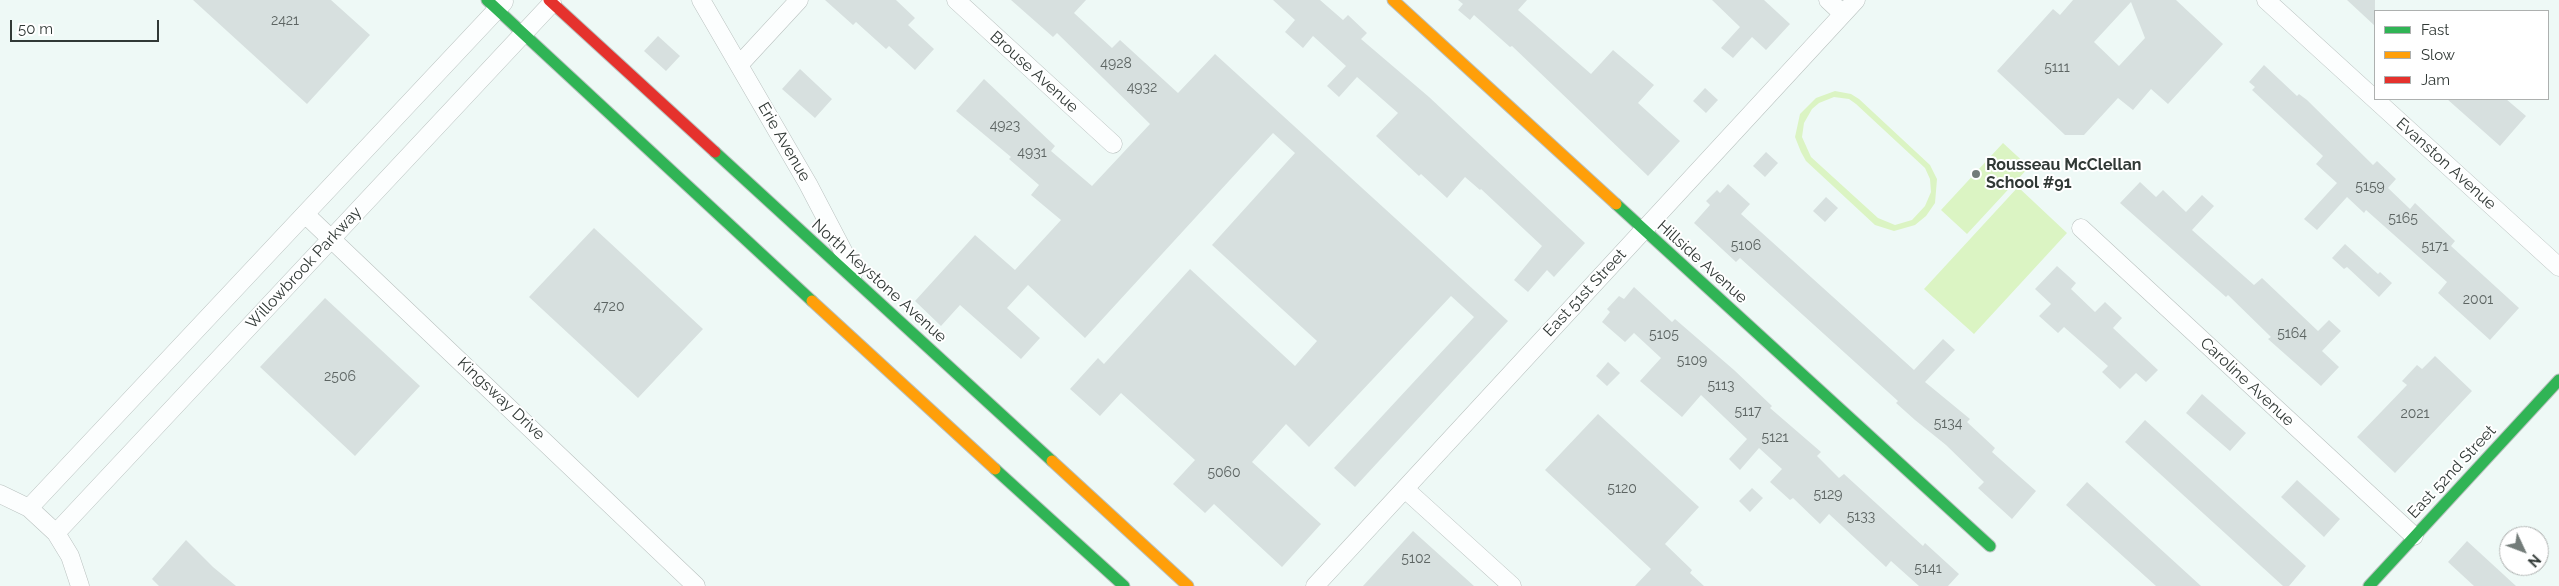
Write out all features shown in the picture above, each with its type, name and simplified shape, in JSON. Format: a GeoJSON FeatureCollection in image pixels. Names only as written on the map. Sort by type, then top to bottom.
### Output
{"type":"FeatureCollection","features":[{"type":"Feature","properties":{"kind":"main road","name":"Hillside Avenue"},"geometry":{"type":"LineString","coordinates":[[1392,0],[1990,546]]}},
{"type":"Feature","properties":{"kind":"main road","name":"North Keystone Avenue"},"geometry":{"type":"LineString","coordinates":[[550,1],[1188,586]]}},
{"type":"Feature","properties":{"kind":"main road"},"geometry":{"type":"LineString","coordinates":[[497,3],[523,33],[860,346],[1124,586]]}},
{"type":"Feature","properties":{"kind":"main road","name":"East 52nd Street"},"geometry":{"type":"LineString","coordinates":[[2369,586],[2559,380]]}},
{"type":"Feature","properties":{"kind":"street","name":"Erie Avenue"},"geometry":{"type":"LineString","coordinates":[[701,0],[808,184],[861,286]]}},
{"type":"Feature","properties":{"kind":"street"},"geometry":{"type":"LineString","coordinates":[[739,65],[799,0]]}},
{"type":"Feature","properties":{"kind":"street","name":"Brouse Avenue"},"geometry":{"type":"LineString","coordinates":[[956,0],[1113,144]]}},
{"type":"Feature","properties":{"kind":"street"},"geometry":{"type":"LineString","coordinates":[[1828,0],[1843,14]]}},
{"type":"Feature","properties":{"kind":"street","name":"East 51st Street"},"geometry":{"type":"LineString","coordinates":[[1315,586],[1856,0]]}},
{"type":"Feature","properties":{"kind":"street","name":"Evanston Avenue"},"geometry":{"type":"LineString","coordinates":[[2266,0],[2374,98]]}},
{"type":"Feature","properties":{"kind":"street","name":"Willowbrook Parkway"},"geometry":{"type":"LineString","coordinates":[[56,533],[523,33],[550,1]]}},
{"type":"Feature","properties":{"kind":"street"},"geometry":{"type":"LineString","coordinates":[[29,508],[305,214],[497,3]]}},
{"type":"Feature","properties":{"kind":"street","name":"Evanston Avenue"},"geometry":{"type":"LineString","coordinates":[[2376,100],[2559,267]]}},
{"type":"Feature","properties":{"kind":"street","name":"Kingsway Drive"},"geometry":{"type":"LineString","coordinates":[[305,214],[696,586]]}},
{"type":"Feature","properties":{"kind":"street","name":"Caroline Avenue"},"geometry":{"type":"LineString","coordinates":[[2081,228],[2414,536]]}},
{"type":"Feature","properties":{"kind":"street"},"geometry":{"type":"LineString","coordinates":[[1405,489],[1512,586]]}},
{"type":"Feature","properties":{"kind":"street"},"geometry":{"type":"LineString","coordinates":[[0,494],[29,508],[56,533],[70,556],[80,586]]}},
{"type":"Feature","properties":{"kind":"green space"},"geometry":{"type":"Polygon","coordinates":[[[1835,91],[1851,94],[1859,99],[1930,165],[1937,179],[1935,203],[1926,216],[1915,225],[1894,231],[1875,225],[1806,161],[1795,137],[1800,114],[1816,98],[1835,91]],[[1834,97],[1819,103],[1812,109],[1804,123],[1802,137],[1811,157],[1878,218],[1895,225],[1912,220],[1925,206],[1931,192],[1930,179],[1925,168],[1849,99],[1834,97]]]}},
{"type":"Feature","properties":{"kind":"green space"},"geometry":{"type":"Polygon","coordinates":[[[2003,143],[2029,167],[1967,234],[1941,210],[2003,143]]]}},
{"type":"Feature","properties":{"kind":"green space"},"geometry":{"type":"Polygon","coordinates":[[[2018,187],[2067,233],[1974,334],[1924,289],[2018,187]]]}},
{"type":"Feature","properties":{"kind":"building"},"geometry":{"type":"Polygon","coordinates":[[[193,0],[331,0],[370,35],[307,104],[193,0]]]}},
{"type":"Feature","properties":{"kind":"building"},"geometry":{"type":"Polygon","coordinates":[[[825,0],[896,0],[915,18],[908,25],[934,49],[915,70],[889,46],[886,49],[856,22],[853,25],[825,0]]]}},
{"type":"Feature","properties":{"kind":"building"},"geometry":{"type":"Polygon","coordinates":[[[1011,0],[1086,0],[1074,13],[1112,48],[1120,40],[1178,93],[1215,54],[1508,321],[1355,487],[1334,468],[1474,317],[1451,296],[1309,447],[1286,424],[1252,462],[1321,524],[1282,567],[1214,504],[1205,513],[1173,484],[1195,460],[1121,393],[1100,416],[1070,389],[1098,358],[1104,364],[1190,269],[1295,366],[1317,341],[1212,245],[1295,153],[1273,133],[1085,338],[1028,285],[1007,308],[1040,338],[1021,359],[960,305],[941,326],[915,301],[975,235],[1015,270],[1061,220],[1031,195],[1039,185],[1009,159],[1011,157],[956,111],[984,79],[1055,146],[1051,151],[1092,186],[1150,124],[1057,33],[1053,37],[1011,0]]]}},
{"type":"Feature","properties":{"kind":"building"},"geometry":{"type":"Polygon","coordinates":[[[1273,0],[1320,0],[1343,20],[1348,15],[1367,33],[1361,39],[1429,97],[1585,243],[1554,277],[1547,270],[1528,292],[1514,280],[1542,246],[1481,189],[1465,177],[1447,198],[1421,174],[1419,176],[1376,136],[1398,113],[1357,77],[1339,97],[1327,86],[1346,66],[1313,36],[1303,48],[1285,32],[1295,20],[1273,0]]]}},
{"type":"Feature","properties":{"kind":"building"},"geometry":{"type":"Polygon","coordinates":[[[1458,0],[1527,0],[1518,10],[1591,74],[1613,50],[1654,85],[1638,103],[1680,141],[1648,176],[1512,46],[1510,47],[1474,15],[1470,20],[1458,10],[1463,4],[1458,0]]]}},
{"type":"Feature","properties":{"kind":"building"},"geometry":{"type":"Polygon","coordinates":[[[1712,0],[1764,0],[1790,24],[1766,50],[1752,37],[1733,58],[1721,48],[1740,27],[1712,0]]]}},
{"type":"Feature","properties":{"kind":"building"},"geometry":{"type":"Polygon","coordinates":[[[2073,0],[2176,0],[2223,44],[2168,104],[2151,89],[2133,110],[2118,98],[2084,135],[2065,135],[1997,71],[2053,9],[2060,15],[2073,0]],[[2131,2],[2094,42],[2119,66],[2145,38],[2131,2]]]}},
{"type":"Feature","properties":{"kind":"building"},"geometry":{"type":"Polygon","coordinates":[[[2347,0],[2375,0],[2374,25],[2347,0]]]}},
{"type":"Feature","properties":{"kind":"building"},"geometry":{"type":"Polygon","coordinates":[[[658,36],[680,56],[666,71],[644,51],[658,36]]]}},
{"type":"Feature","properties":{"kind":"building"},"geometry":{"type":"Polygon","coordinates":[[[2264,65],[2297,96],[2299,94],[2307,100],[2373,165],[2377,161],[2396,179],[2388,188],[2410,209],[2415,203],[2455,241],[2451,246],[2519,308],[2490,340],[2438,293],[2447,282],[2366,210],[2364,213],[2347,197],[2317,230],[2304,219],[2337,183],[2316,164],[2323,156],[2252,90],[2255,87],[2249,82],[2264,65]]]}},
{"type":"Feature","properties":{"kind":"building"},"geometry":{"type":"Polygon","coordinates":[[[800,69],[832,99],[815,118],[782,89],[800,69]]]}},
{"type":"Feature","properties":{"kind":"building"},"geometry":{"type":"Polygon","coordinates":[[[1705,88],[1718,100],[1706,113],[1693,101],[1705,88]]]}},
{"type":"Feature","properties":{"kind":"building"},"geometry":{"type":"Polygon","coordinates":[[[2448,100],[2507,100],[2526,116],[2500,146],[2448,100]]]}},
{"type":"Feature","properties":{"kind":"building"},"geometry":{"type":"Polygon","coordinates":[[[1766,152],[1778,163],[1765,177],[1753,166],[1766,152]]]}},
{"type":"Feature","properties":{"kind":"building"},"geometry":{"type":"Polygon","coordinates":[[[2140,182],[2156,197],[2163,190],[2186,212],[2202,195],[2214,206],[2192,230],[2254,285],[2262,278],[2318,331],[2329,320],[2341,331],[2322,351],[2339,367],[2321,386],[2268,339],[2271,337],[2228,295],[2226,297],[2120,203],[2140,182]]]}},
{"type":"Feature","properties":{"kind":"building"},"geometry":{"type":"Polygon","coordinates":[[[1728,184],[1750,204],[1741,214],[1914,370],[1943,339],[1955,350],[1925,382],[1970,419],[1967,422],[1995,448],[1992,452],[2036,491],[2012,519],[1978,488],[1984,482],[1946,445],[1896,403],[1898,401],[1740,258],[1736,262],[1694,223],[1710,205],[1706,201],[1717,190],[1720,193],[1728,184]]]}},
{"type":"Feature","properties":{"kind":"building"},"geometry":{"type":"Polygon","coordinates":[[[1826,197],[1838,208],[1825,222],[1813,211],[1826,197]]]}},
{"type":"Feature","properties":{"kind":"building"},"geometry":{"type":"Polygon","coordinates":[[[594,228],[703,329],[638,398],[529,297],[594,228]]]}},
{"type":"Feature","properties":{"kind":"building"},"geometry":{"type":"Polygon","coordinates":[[[2345,244],[2378,274],[2380,272],[2392,283],[2379,297],[2347,267],[2344,269],[2332,258],[2345,244]]]}},
{"type":"Feature","properties":{"kind":"building"},"geometry":{"type":"Polygon","coordinates":[[[2057,266],[2076,283],[2071,289],[2095,312],[2105,302],[2122,318],[2113,328],[2158,370],[2146,382],[2136,373],[2120,389],[2102,372],[2108,366],[2064,327],[2058,333],[2039,316],[2051,304],[2035,289],[2057,266]]]}},
{"type":"Feature","properties":{"kind":"building"},"geometry":{"type":"Polygon","coordinates":[[[1634,287],[1672,322],[1675,319],[1734,370],[1772,406],[1770,408],[1821,452],[1817,456],[1839,478],[1844,474],[1923,546],[1925,543],[1959,574],[1948,586],[1919,586],[1891,561],[1886,567],[1829,514],[1820,524],[1793,498],[1790,500],[1770,482],[1782,469],[1759,448],[1740,470],[1729,459],[1747,439],[1701,395],[1682,417],[1640,381],[1661,358],[1634,333],[1625,342],[1602,322],[1610,312],[1607,309],[1619,296],[1624,299],[1634,287]]]}},
{"type":"Feature","properties":{"kind":"building"},"geometry":{"type":"Polygon","coordinates":[[[325,298],[420,386],[355,456],[260,367],[325,298]]]}},
{"type":"Feature","properties":{"kind":"building"},"geometry":{"type":"Polygon","coordinates":[[[2435,356],[2472,391],[2395,473],[2357,437],[2407,385],[2402,381],[2417,365],[2422,369],[2435,356]]]}},
{"type":"Feature","properties":{"kind":"building"},"geometry":{"type":"Polygon","coordinates":[[[1608,362],[1620,373],[1607,386],[1596,376],[1608,362]]]}},
{"type":"Feature","properties":{"kind":"building"},"geometry":{"type":"Polygon","coordinates":[[[2202,394],[2246,433],[2230,451],[2186,413],[2202,394]]]}},
{"type":"Feature","properties":{"kind":"building"},"geometry":{"type":"Polygon","coordinates":[[[1598,414],[1699,507],[1665,544],[1692,570],[1690,573],[1704,586],[1635,586],[1651,569],[1545,470],[1598,414]]]}},
{"type":"Feature","properties":{"kind":"building"},"geometry":{"type":"Polygon","coordinates":[[[2145,420],[2306,566],[2289,586],[2283,586],[2125,442],[2145,420]]]}},
{"type":"Feature","properties":{"kind":"building"},"geometry":{"type":"Polygon","coordinates":[[[2297,480],[2340,519],[2324,537],[2281,497],[2297,480]]]}},
{"type":"Feature","properties":{"kind":"building"},"geometry":{"type":"Polygon","coordinates":[[[2087,482],[2201,586],[2156,586],[2066,505],[2087,482]]]}},
{"type":"Feature","properties":{"kind":"building"},"geometry":{"type":"Polygon","coordinates":[[[1752,488],[1763,498],[1750,512],[1739,501],[1752,488]]]}},
{"type":"Feature","properties":{"kind":"building"},"geometry":{"type":"Polygon","coordinates":[[[1413,531],[1474,586],[1363,586],[1413,531]]]}},
{"type":"Feature","properties":{"kind":"building"},"geometry":{"type":"Polygon","coordinates":[[[186,540],[213,567],[236,586],[159,586],[152,579],[186,540]]]}},
{"type":"Feature","properties":{"kind":"building"},"geometry":{"type":"Polygon","coordinates":[[[2467,541],[2499,570],[2499,576],[2505,576],[2516,586],[2474,586],[2448,562],[2467,541]]]}},
{"type":"Feature","properties":{"kind":"traffic: fast"},"geometry":{"type":"LineString","coordinates":[[487,0],[812,301]]}},
{"type":"Feature","properties":{"kind":"traffic: fast"},"geometry":{"type":"LineString","coordinates":[[715,152],[1052,461]]}},
{"type":"Feature","properties":{"kind":"traffic: fast"},"geometry":{"type":"LineString","coordinates":[[1616,204],[1990,546]]}},
{"type":"Feature","properties":{"kind":"traffic: fast"},"geometry":{"type":"LineString","coordinates":[[2369,586],[2559,380]]}},
{"type":"Feature","properties":{"kind":"traffic: fast"},"geometry":{"type":"LineString","coordinates":[[995,469],[1124,586]]}},
{"type":"Feature","properties":{"kind":"traffic: slow"},"geometry":{"type":"LineString","coordinates":[[1393,0],[1616,204]]}},
{"type":"Feature","properties":{"kind":"traffic: slow"},"geometry":{"type":"LineString","coordinates":[[812,301],[995,469]]}},
{"type":"Feature","properties":{"kind":"traffic: slow"},"geometry":{"type":"LineString","coordinates":[[1052,461],[1188,586]]}},
{"type":"Feature","properties":{"kind":"traffic: jam"},"geometry":{"type":"LineString","coordinates":[[549,0],[715,152]]}},
{"type":"Feature","properties":{"kind":"place","name":"Rousseau McClellan School #91"},"geometry":{"type":"Point","coordinates":[1976,174]}}]}
